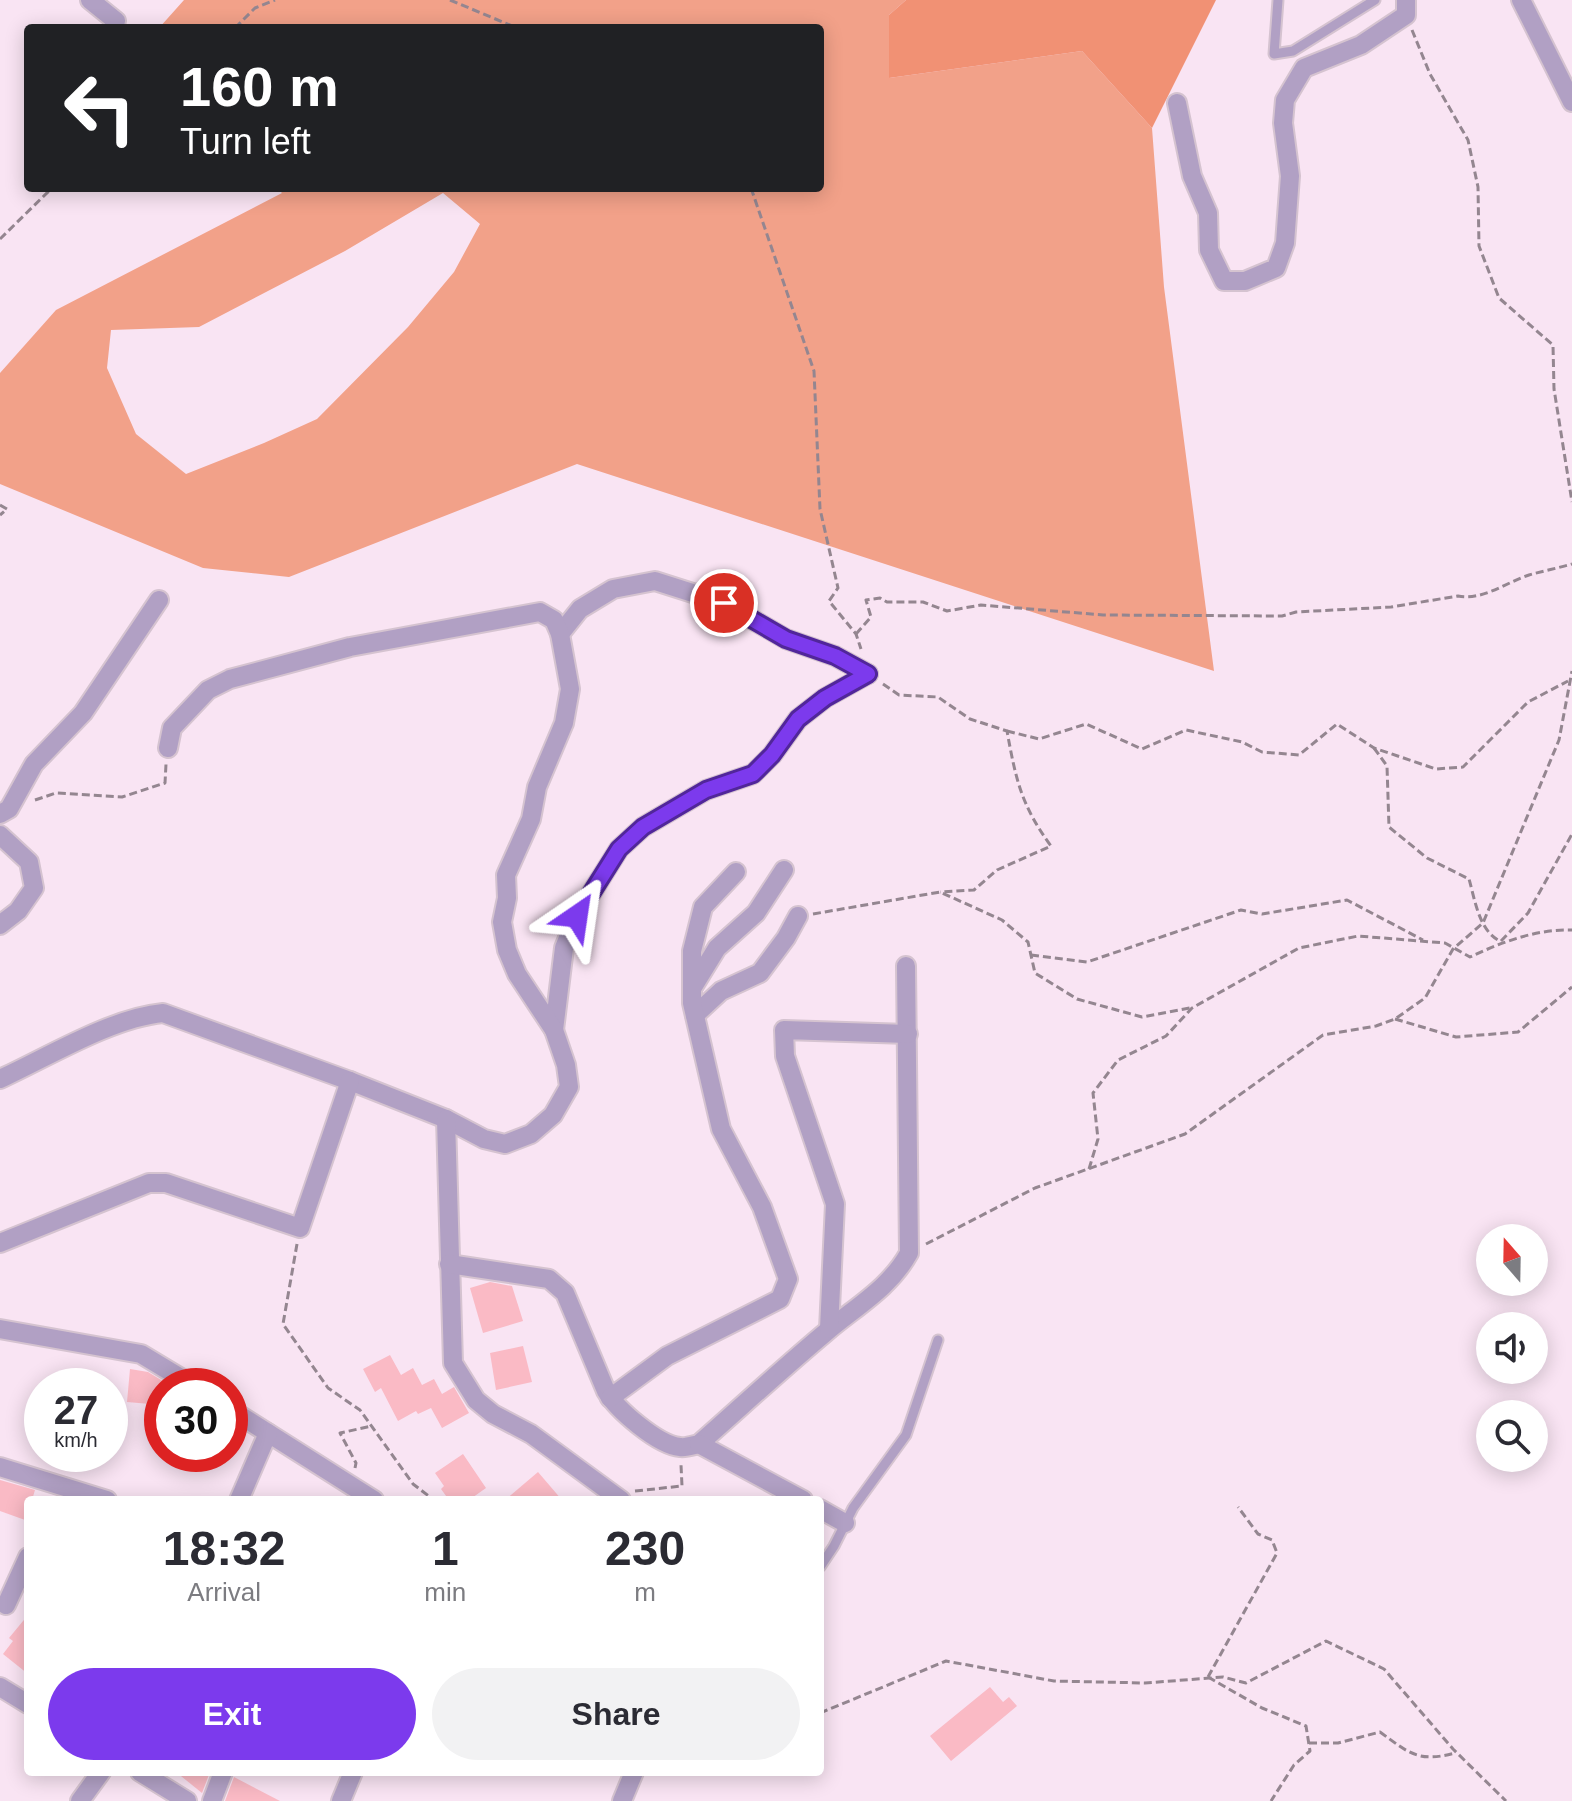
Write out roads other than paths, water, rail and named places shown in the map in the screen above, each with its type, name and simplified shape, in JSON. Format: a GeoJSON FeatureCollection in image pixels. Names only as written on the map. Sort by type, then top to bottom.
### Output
{"type":"FeatureCollection","features":[{"type":"Feature","properties":{"kind":"street"},"geometry":{"type":"LineString","coordinates":[[90,0],[116,21]]}},
{"type":"Feature","properties":{"kind":"street"},"geometry":{"type":"LineString","coordinates":[[1521,0],[1572,102]]}},
{"type":"Feature","properties":{"kind":"street"},"geometry":{"type":"LineString","coordinates":[[1177,103],[1192,176],[1208,213],[1209,250],[1224,281],[1245,281],[1276,268],[1285,243],[1290,176],[1283,123],[1285,100],[1304,68],[1361,45],[1406,8]]}},
{"type":"Feature","properties":{"kind":"street"},"geometry":{"type":"LineString","coordinates":[[554,1030],[564,948],[577,916],[619,849],[643,827],[706,790],[753,774],[772,755],[798,719],[825,698],[868,674],[835,656],[786,639],[724,603],[655,581],[613,589],[580,609],[560,634]]}},
{"type":"Feature","properties":{"kind":"street"},"geometry":{"type":"LineString","coordinates":[[4,811],[34,764],[83,713],[159,600]]}},
{"type":"Feature","properties":{"kind":"street"},"geometry":{"type":"LineString","coordinates":[[0,1079],[119,1023],[141,1015],[163,1013],[350,1081],[446,1119],[484,1139],[505,1144],[531,1134],[553,1115],[569,1087],[566,1065],[554,1030],[517,974],[507,950],[502,922],[507,898],[506,875],[531,819],[537,787],[564,723],[570,689],[560,634],[554,620],[540,612],[350,647],[230,679],[208,690],[172,728],[168,748]]}},
{"type":"Feature","properties":{"kind":"street"},"geometry":{"type":"LineString","coordinates":[[0,835],[29,862],[34,888],[18,911],[0,925]]}},
{"type":"Feature","properties":{"kind":"street"},"geometry":{"type":"LineString","coordinates":[[692,989],[717,948],[756,913],[784,870]]}},
{"type":"Feature","properties":{"kind":"street"},"geometry":{"type":"LineString","coordinates":[[610,1398],[667,1356],[780,1299],[788,1279],[762,1207],[721,1129],[695,1015],[692,951],[703,907],[736,872]]}},
{"type":"Feature","properties":{"kind":"street"},"geometry":{"type":"LineString","coordinates":[[695,1015],[721,991],[760,973],[798,916]]}},
{"type":"Feature","properties":{"kind":"street"},"geometry":{"type":"LineString","coordinates":[[449,1264],[549,1279],[565,1293],[615,1406],[658,1438],[680,1447],[699,1444],[829,1329],[884,1286],[909,1253],[906,966]]}},
{"type":"Feature","properties":{"kind":"street"},"geometry":{"type":"LineString","coordinates":[[829,1329],[835,1204],[785,1056],[784,1030],[908,1034]]}},
{"type":"Feature","properties":{"kind":"street"},"geometry":{"type":"LineString","coordinates":[[0,1243],[149,1183],[166,1183],[300,1228],[350,1081]]}},
{"type":"Feature","properties":{"kind":"street"},"geometry":{"type":"LineString","coordinates":[[446,1119],[453,1363],[476,1400],[493,1414],[531,1434],[616,1496]]}},
{"type":"Feature","properties":{"kind":"street"},"geometry":{"type":"LineString","coordinates":[[0,1329],[141,1354],[164,1368]]}},
{"type":"Feature","properties":{"kind":"street"},"geometry":{"type":"LineString","coordinates":[[248,1420],[367,1496]]}},
{"type":"Feature","properties":{"kind":"street"},"geometry":{"type":"LineString","coordinates":[[241,1496],[268,1433]]}},
{"type":"Feature","properties":{"kind":"street"},"geometry":{"type":"LineString","coordinates":[[699,1444],[796,1496]]}},
{"type":"Feature","properties":{"kind":"street"},"geometry":{"type":"LineString","coordinates":[[0,1467],[58,1493],[79,1496]]}},
{"type":"Feature","properties":{"kind":"street"},"geometry":{"type":"LineString","coordinates":[[824,1511],[845,1523]]}},
{"type":"Feature","properties":{"kind":"street"},"geometry":{"type":"LineString","coordinates":[[2,1609],[24,1565]]}},
{"type":"Feature","properties":{"kind":"street"},"geometry":{"type":"LineString","coordinates":[[0,1687],[24,1702]]}},
{"type":"Feature","properties":{"kind":"street"},"geometry":{"type":"LineString","coordinates":[[80,1801],[98,1776]]}},
{"type":"Feature","properties":{"kind":"street"},"geometry":{"type":"LineString","coordinates":[[146,1776],[187,1801]]}},
{"type":"Feature","properties":{"kind":"street"},"geometry":{"type":"LineString","coordinates":[[212,1801],[221,1776]]}},
{"type":"Feature","properties":{"kind":"street"},"geometry":{"type":"LineString","coordinates":[[341,1801],[351,1776]]}},
{"type":"Feature","properties":{"kind":"street"},"geometry":{"type":"LineString","coordinates":[[622,1801],[631,1776]]}},
{"type":"Feature","properties":{"kind":"lane"},"geometry":{"type":"LineString","coordinates":[[1278,0],[1274,54],[1293,51],[1375,0]]}},
{"type":"Feature","properties":{"kind":"lane"},"geometry":{"type":"LineString","coordinates":[[824,1560],[853,1508],[906,1435],[938,1340]]}}]}
